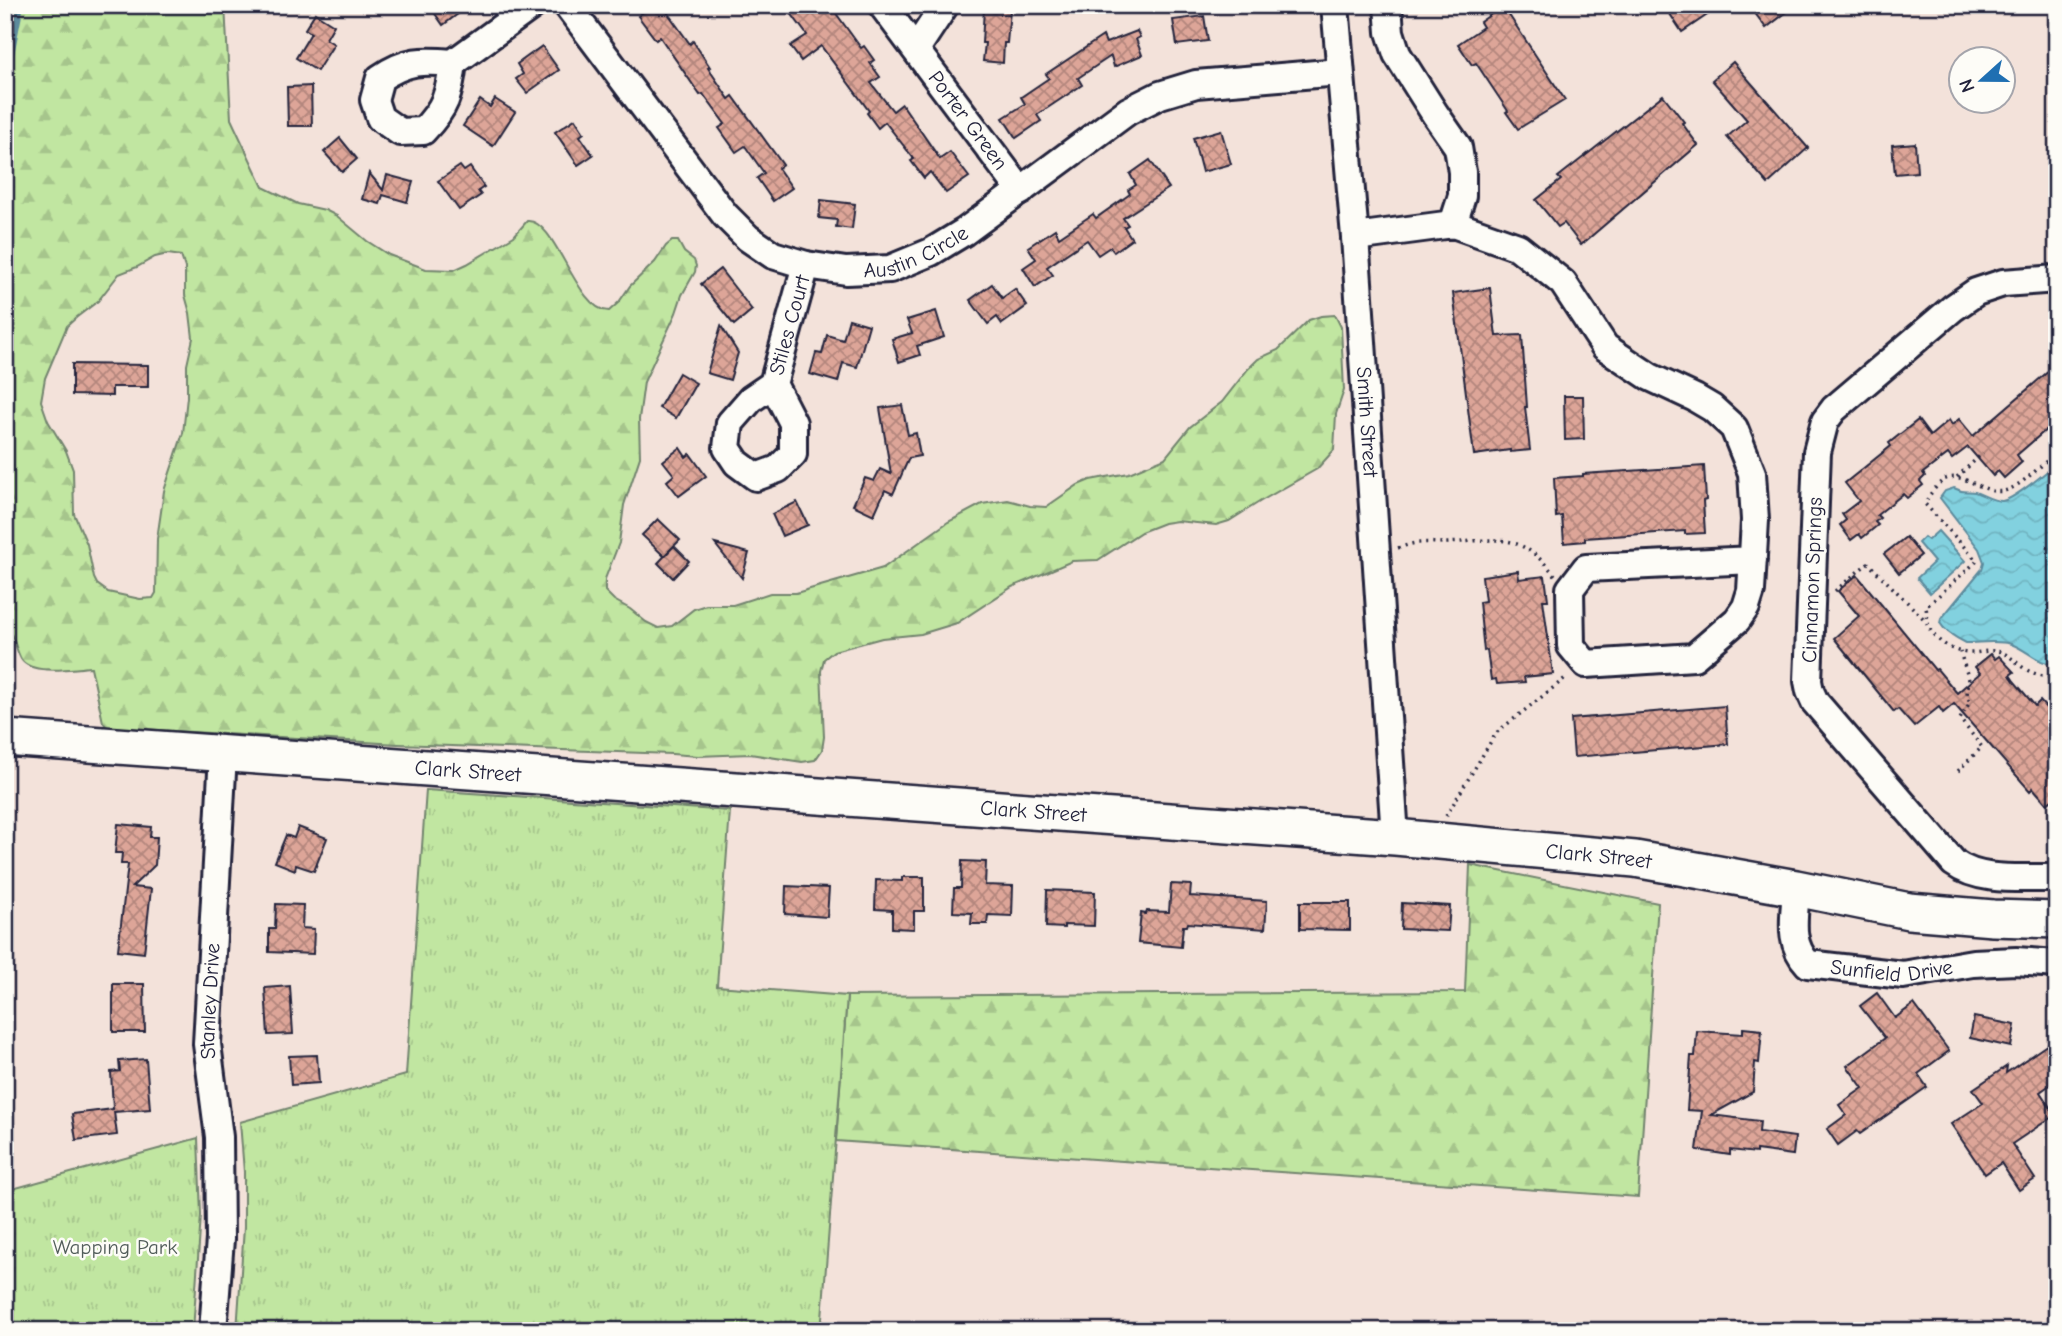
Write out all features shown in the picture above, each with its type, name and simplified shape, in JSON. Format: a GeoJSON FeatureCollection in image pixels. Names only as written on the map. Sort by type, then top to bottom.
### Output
{"type":"FeatureCollection","features":[{"type":"Feature","properties":{"kind":"main road","name":"Clark Street"},"geometry":{"type":"LineString","coordinates":[[5,738],[1395,837],[1635,859],[1909,911],[2057,920]]}},
{"type":"Feature","properties":{"kind":"street"},"geometry":{"type":"LineString","coordinates":[[453,63],[533,5]]}},
{"type":"Feature","properties":{"kind":"street","name":"Austin Circle"},"geometry":{"type":"LineString","coordinates":[[567,5],[725,215],[748,238],[774,255],[806,265],[846,271],[891,269],[931,252],[964,232],[1128,111],[1160,94],[1196,84],[1340,72]]}},
{"type":"Feature","properties":{"kind":"street","name":"Porter Green"},"geometry":{"type":"LineString","coordinates":[[883,5],[1021,191]]}},
{"type":"Feature","properties":{"kind":"street","name":"Porter Green"},"geometry":{"type":"LineString","coordinates":[[916,49],[945,5]]}},
{"type":"Feature","properties":{"kind":"street","name":"Smith Street"},"geometry":{"type":"LineString","coordinates":[[1335,5],[1355,237],[1395,837]]}},
{"type":"Feature","properties":{"kind":"street"},"geometry":{"type":"LineString","coordinates":[[1388,5],[1390,32],[1397,54],[1458,147],[1462,196],[1453,225]]}},
{"type":"Feature","properties":{"kind":"street"},"geometry":{"type":"LineString","coordinates":[[1355,237],[1453,225],[1518,247],[1563,284],[1605,347],[1650,377],[1704,403],[1734,428],[1752,473],[1755,520],[1753,560],[1751,591],[1746,607],[1737,620],[1694,657],[1586,664],[1571,646],[1570,589],[1586,568],[1753,560]]}},
{"type":"Feature","properties":{"kind":"street","name":"Stiles Court"},"geometry":{"type":"LineString","coordinates":[[773,384],[806,265]]}},
{"type":"Feature","properties":{"kind":"street","name":"Cinnamon Springs"},"geometry":{"type":"LineString","coordinates":[[2057,279],[2003,283],[1970,296],[1829,414],[1822,429],[1817,452],[1808,681],[1815,702],[1954,863],[1967,871],[1988,875],[2057,878]]}},
{"type":"Feature","properties":{"kind":"street","name":"Stanley Drive"},"geometry":{"type":"LineString","coordinates":[[213,1331],[220,1240],[219,1137],[207,1044],[223,754]]}},
{"type":"Feature","properties":{"kind":"street","name":"Sunfield Drive"},"geometry":{"type":"LineString","coordinates":[[1796,888],[1794,942],[1800,956],[1808,964],[1903,975],[1973,963],[2016,961],[2057,964]]}},
{"type":"Feature","properties":{"kind":"path"},"geometry":{"type":"LineString","coordinates":[[1957,477],[1992,491],[2003,491],[2015,486],[2057,452]]}},
{"type":"Feature","properties":{"kind":"path"},"geometry":{"type":"LineString","coordinates":[[1927,623],[1926,607],[1977,561],[1925,504],[1942,481],[1957,477],[1983,453]]}},
{"type":"Feature","properties":{"kind":"path"},"geometry":{"type":"LineString","coordinates":[[1396,549],[1419,543],[1494,538],[1513,542],[1540,557],[1570,589]]}},
{"type":"Feature","properties":{"kind":"path"},"geometry":{"type":"LineString","coordinates":[[1810,612],[1868,563],[1950,649],[1960,652],[1998,651],[2037,675],[2057,678]]}},
{"type":"Feature","properties":{"kind":"path"},"geometry":{"type":"LineString","coordinates":[[1958,771],[1982,747],[1960,719],[1970,702],[1967,694],[1969,680],[1960,652]]}},
{"type":"Feature","properties":{"kind":"path"},"geometry":{"type":"LineString","coordinates":[[1443,821],[1496,733],[1586,664]]}},
{"type":"Feature","properties":{"kind":"green space"},"geometry":{"type":"Polygon","coordinates":[[[5,5],[225,5],[231,119],[263,187],[298,204],[325,210],[337,216],[389,255],[426,269],[454,270],[467,264],[514,236],[527,221],[537,224],[547,234],[586,297],[597,307],[609,311],[655,262],[666,246],[672,241],[678,241],[684,252],[694,260],[695,272],[682,295],[644,382],[639,419],[640,457],[624,505],[619,543],[605,579],[605,591],[614,600],[658,628],[672,626],[694,609],[706,605],[733,605],[770,593],[796,593],[883,568],[948,522],[982,504],[1008,500],[1046,507],[1090,480],[1129,473],[1165,458],[1190,427],[1222,402],[1258,359],[1278,350],[1309,320],[1335,315],[1341,327],[1344,390],[1336,414],[1334,450],[1317,469],[1229,521],[1216,525],[1177,521],[1164,523],[1141,532],[1098,560],[1072,561],[1012,587],[957,623],[921,634],[882,638],[834,651],[824,659],[821,671],[824,737],[822,750],[815,760],[802,762],[750,754],[698,756],[398,744],[107,727],[103,722],[91,667],[54,670],[34,668],[26,664],[21,659],[5,623],[5,5]],[[168,254],[155,257],[119,274],[98,301],[67,326],[45,378],[41,401],[73,470],[74,514],[87,544],[97,584],[108,592],[140,599],[153,598],[156,593],[157,539],[164,491],[183,433],[187,365],[193,338],[185,295],[185,268],[181,256],[168,254]]]}},
{"type":"Feature","properties":{"kind":"green space"},"geometry":{"type":"Polygon","coordinates":[[[426,790],[730,811],[717,986],[847,996],[821,1331],[237,1331],[244,1227],[240,1122],[406,1075],[426,790]]]}},
{"type":"Feature","properties":{"kind":"green space"},"geometry":{"type":"Polygon","coordinates":[[[1470,865],[1658,903],[1638,1197],[836,1141],[847,996],[1465,992],[1470,865]]]}},
{"type":"Feature","properties":{"kind":"green space","name":"Wapping Park"},"geometry":{"type":"Polygon","coordinates":[[[198,1138],[201,1215],[193,1331],[5,1331],[5,1191],[198,1138]]]}},
{"type":"Feature","properties":{"kind":"water"},"geometry":{"type":"Polygon","coordinates":[[[2057,463],[2057,664],[2039,660],[2011,644],[1966,643],[1958,639],[1942,626],[1941,619],[1982,569],[1984,562],[1979,549],[1940,498],[1945,491],[1954,488],[2002,501],[2030,485],[2057,463]]]}},
{"type":"Feature","properties":{"kind":"water"},"geometry":{"type":"Polygon","coordinates":[[[1938,531],[1965,561],[1930,593],[1917,578],[1934,562],[1918,543],[1924,537],[1928,540],[1938,531]]]}},
{"type":"Feature","properties":{"kind":"building"},"geometry":{"type":"Polygon","coordinates":[[[429,5],[470,5],[443,25],[429,5]]]}},
{"type":"Feature","properties":{"kind":"building"},"geometry":{"type":"Polygon","coordinates":[[[653,5],[662,5],[690,44],[693,41],[729,99],[733,96],[783,165],[778,168],[792,188],[773,201],[757,178],[764,173],[745,146],[736,152],[719,128],[725,124],[703,94],[700,95],[660,37],[656,40],[638,16],[653,5]]]}},
{"type":"Feature","properties":{"kind":"building"},"geometry":{"type":"Polygon","coordinates":[[[785,5],[830,5],[861,48],[864,46],[874,60],[870,63],[880,77],[871,83],[893,111],[902,104],[940,159],[950,152],[969,177],[946,193],[930,172],[924,178],[911,161],[914,159],[885,122],[878,128],[867,113],[869,111],[821,46],[801,61],[790,46],[807,35],[785,5]]]}},
{"type":"Feature","properties":{"kind":"building"},"geometry":{"type":"Polygon","coordinates":[[[1664,5],[1722,5],[1682,32],[1664,5]]]}},
{"type":"Feature","properties":{"kind":"building"},"geometry":{"type":"Polygon","coordinates":[[[1749,5],[1796,5],[1766,28],[1749,5]]]}},
{"type":"Feature","properties":{"kind":"building"},"geometry":{"type":"Polygon","coordinates":[[[1503,6],[1565,100],[1518,129],[1476,63],[1472,65],[1458,44],[1483,27],[1480,22],[1503,6]]]}},
{"type":"Feature","properties":{"kind":"building"},"geometry":{"type":"Polygon","coordinates":[[[984,8],[1010,10],[1003,63],[983,61],[984,8]]]}},
{"type":"Feature","properties":{"kind":"building"},"geometry":{"type":"Polygon","coordinates":[[[315,13],[334,25],[326,39],[334,44],[317,71],[296,58],[311,33],[305,29],[315,13]]]}},
{"type":"Feature","properties":{"kind":"building"},"geometry":{"type":"Polygon","coordinates":[[[1204,16],[1208,41],[1177,45],[1173,20],[1204,16]]]}},
{"type":"Feature","properties":{"kind":"building"},"geometry":{"type":"Polygon","coordinates":[[[1137,31],[1140,37],[1136,39],[1142,55],[1114,67],[1111,56],[1078,78],[1082,85],[1037,115],[1041,121],[1016,138],[1003,118],[1025,104],[1021,97],[1049,78],[1046,74],[1103,36],[1106,43],[1137,31]]]}},
{"type":"Feature","properties":{"kind":"building"},"geometry":{"type":"Polygon","coordinates":[[[542,46],[559,70],[527,93],[516,79],[523,74],[517,64],[542,46]]]}},
{"type":"Feature","properties":{"kind":"building"},"geometry":{"type":"Polygon","coordinates":[[[1733,62],[1808,148],[1768,184],[1727,137],[1747,120],[1712,80],[1733,62]]]}},
{"type":"Feature","properties":{"kind":"building"},"geometry":{"type":"Polygon","coordinates":[[[311,86],[312,126],[288,126],[287,87],[311,86]]]}},
{"type":"Feature","properties":{"kind":"building"},"geometry":{"type":"Polygon","coordinates":[[[1663,95],[1698,145],[1581,245],[1564,223],[1558,227],[1536,200],[1561,180],[1558,177],[1663,95]]]}},
{"type":"Feature","properties":{"kind":"building"},"geometry":{"type":"Polygon","coordinates":[[[495,99],[515,112],[493,146],[463,126],[480,100],[490,107],[495,99]]]}},
{"type":"Feature","properties":{"kind":"building"},"geometry":{"type":"Polygon","coordinates":[[[575,119],[584,133],[580,136],[593,155],[578,165],[555,132],[575,119]]]}},
{"type":"Feature","properties":{"kind":"building"},"geometry":{"type":"Polygon","coordinates":[[[1221,130],[1231,164],[1202,172],[1193,138],[1221,130]]]}},
{"type":"Feature","properties":{"kind":"building"},"geometry":{"type":"Polygon","coordinates":[[[340,138],[357,159],[342,172],[324,152],[340,138]]]}},
{"type":"Feature","properties":{"kind":"building"},"geometry":{"type":"Polygon","coordinates":[[[1915,143],[1917,172],[1895,174],[1892,145],[1915,143]]]}},
{"type":"Feature","properties":{"kind":"building"},"geometry":{"type":"Polygon","coordinates":[[[1150,160],[1169,188],[1123,218],[1128,225],[1124,227],[1132,239],[1114,252],[1110,247],[1098,255],[1087,240],[1047,267],[1053,275],[1035,287],[1023,268],[1036,259],[1028,247],[1055,229],[1059,237],[1093,214],[1096,218],[1130,194],[1128,190],[1136,185],[1130,174],[1150,160]]]}},
{"type":"Feature","properties":{"kind":"building"},"geometry":{"type":"Polygon","coordinates":[[[460,166],[464,171],[470,167],[484,187],[478,191],[481,195],[459,210],[438,181],[460,166]]]}},
{"type":"Feature","properties":{"kind":"building"},"geometry":{"type":"Polygon","coordinates":[[[369,173],[383,190],[387,175],[413,182],[407,202],[383,195],[380,204],[362,199],[369,173]]]}},
{"type":"Feature","properties":{"kind":"building"},"geometry":{"type":"Polygon","coordinates":[[[821,200],[855,204],[852,229],[836,227],[837,220],[819,218],[821,200]]]}},
{"type":"Feature","properties":{"kind":"building"},"geometry":{"type":"Polygon","coordinates":[[[720,269],[752,310],[734,325],[701,284],[720,269]]]}},
{"type":"Feature","properties":{"kind":"building"},"geometry":{"type":"Polygon","coordinates":[[[992,284],[1002,298],[1015,289],[1027,306],[1002,324],[997,317],[988,324],[970,300],[992,284]]]}},
{"type":"Feature","properties":{"kind":"building"},"geometry":{"type":"Polygon","coordinates":[[[1490,288],[1496,336],[1522,335],[1530,450],[1474,455],[1453,293],[1490,288]]]}},
{"type":"Feature","properties":{"kind":"building"},"geometry":{"type":"Polygon","coordinates":[[[936,311],[944,337],[917,346],[920,355],[899,362],[892,339],[912,333],[907,320],[936,311]]]}},
{"type":"Feature","properties":{"kind":"building"},"geometry":{"type":"Polygon","coordinates":[[[849,319],[869,325],[857,367],[843,363],[838,382],[810,374],[816,353],[822,354],[827,335],[843,340],[849,319]]]}},
{"type":"Feature","properties":{"kind":"building"},"geometry":{"type":"Polygon","coordinates":[[[721,326],[738,353],[730,380],[707,373],[721,326]]]}},
{"type":"Feature","properties":{"kind":"building"},"geometry":{"type":"Polygon","coordinates":[[[72,364],[148,365],[148,387],[112,387],[112,396],[72,395],[72,364]]]}},
{"type":"Feature","properties":{"kind":"building"},"geometry":{"type":"Polygon","coordinates":[[[2057,364],[2057,440],[2047,429],[2017,455],[2022,462],[2004,478],[1998,471],[1993,476],[1968,447],[1952,459],[1948,454],[1923,473],[1925,476],[1920,481],[1923,485],[1907,498],[1903,494],[1877,515],[1880,518],[1875,522],[1878,525],[1862,538],[1859,534],[1851,540],[1840,525],[1846,520],[1842,514],[1859,501],[1845,483],[1891,446],[1889,443],[1918,420],[1930,436],[1949,420],[1952,425],[1959,419],[1973,436],[2057,364]]]}},
{"type":"Feature","properties":{"kind":"building"},"geometry":{"type":"Polygon","coordinates":[[[679,373],[696,383],[676,418],[659,408],[679,373]]]}},
{"type":"Feature","properties":{"kind":"building"},"geometry":{"type":"Polygon","coordinates":[[[1564,396],[1583,396],[1584,439],[1565,440],[1564,396]]]}},
{"type":"Feature","properties":{"kind":"building"},"geometry":{"type":"Polygon","coordinates":[[[902,405],[908,435],[916,433],[920,456],[909,458],[893,494],[885,490],[874,515],[853,505],[865,478],[874,481],[880,469],[891,474],[880,408],[902,405]]]}},
{"type":"Feature","properties":{"kind":"building"},"geometry":{"type":"Polygon","coordinates":[[[680,448],[686,457],[690,454],[706,476],[679,496],[667,481],[674,475],[663,461],[680,448]]]}},
{"type":"Feature","properties":{"kind":"building"},"geometry":{"type":"Polygon","coordinates":[[[1704,466],[1705,533],[1685,534],[1685,531],[1585,538],[1585,541],[1564,543],[1562,516],[1556,517],[1554,478],[1704,466]]]}},
{"type":"Feature","properties":{"kind":"building"},"geometry":{"type":"Polygon","coordinates":[[[797,502],[808,525],[782,536],[772,514],[797,502]]]}},
{"type":"Feature","properties":{"kind":"building"},"geometry":{"type":"Polygon","coordinates":[[[658,519],[680,540],[664,556],[642,535],[658,519]]]}},
{"type":"Feature","properties":{"kind":"building"},"geometry":{"type":"Polygon","coordinates":[[[1906,537],[1921,555],[1899,573],[1884,554],[1906,537]]]}},
{"type":"Feature","properties":{"kind":"building"},"geometry":{"type":"Polygon","coordinates":[[[715,544],[749,553],[742,578],[715,544]]]}},
{"type":"Feature","properties":{"kind":"building"},"geometry":{"type":"Polygon","coordinates":[[[674,546],[689,561],[673,578],[658,563],[674,546]]]}},
{"type":"Feature","properties":{"kind":"building"},"geometry":{"type":"Polygon","coordinates":[[[1518,571],[1519,579],[1545,576],[1548,600],[1543,600],[1553,674],[1524,677],[1525,682],[1497,684],[1496,679],[1491,680],[1487,650],[1484,651],[1479,602],[1485,601],[1482,576],[1518,571]]]}},
{"type":"Feature","properties":{"kind":"building"},"geometry":{"type":"Polygon","coordinates":[[[1857,575],[1957,693],[1980,673],[1975,667],[1991,654],[1995,659],[1999,656],[2014,672],[2010,675],[2035,706],[2040,701],[2055,718],[2049,723],[2057,733],[2057,796],[2047,804],[2033,788],[2030,791],[1954,704],[1943,713],[1939,707],[1914,727],[1898,709],[1894,712],[1834,638],[1859,616],[1838,591],[1857,575]]]}},
{"type":"Feature","properties":{"kind":"building"},"geometry":{"type":"Polygon","coordinates":[[[1725,706],[1728,744],[1574,757],[1571,719],[1725,706]]]}},
{"type":"Feature","properties":{"kind":"building"},"geometry":{"type":"Polygon","coordinates":[[[118,824],[151,827],[150,837],[157,837],[155,865],[132,887],[151,889],[144,953],[118,950],[128,864],[121,864],[122,853],[115,853],[118,824]]]}},
{"type":"Feature","properties":{"kind":"building"},"geometry":{"type":"Polygon","coordinates":[[[298,827],[327,838],[314,871],[296,865],[295,870],[275,862],[286,835],[294,838],[298,827]]]}},
{"type":"Feature","properties":{"kind":"building"},"geometry":{"type":"Polygon","coordinates":[[[962,861],[986,862],[985,885],[1013,886],[1012,916],[988,915],[987,924],[971,924],[972,913],[953,912],[954,888],[961,888],[962,861]]]}},
{"type":"Feature","properties":{"kind":"building"},"geometry":{"type":"Polygon","coordinates":[[[902,877],[924,877],[924,911],[914,911],[914,929],[892,928],[892,910],[875,909],[876,880],[902,881],[902,877]]]}},
{"type":"Feature","properties":{"kind":"building"},"geometry":{"type":"Polygon","coordinates":[[[1171,884],[1191,885],[1190,896],[1267,901],[1265,929],[1188,923],[1183,926],[1181,947],[1138,943],[1141,913],[1169,912],[1171,884]]]}},
{"type":"Feature","properties":{"kind":"building"},"geometry":{"type":"Polygon","coordinates":[[[786,886],[829,888],[827,917],[785,914],[786,886]]]}},
{"type":"Feature","properties":{"kind":"building"},"geometry":{"type":"Polygon","coordinates":[[[1047,890],[1095,892],[1094,926],[1046,927],[1047,890]]]}},
{"type":"Feature","properties":{"kind":"building"},"geometry":{"type":"Polygon","coordinates":[[[1300,902],[1350,902],[1350,930],[1300,929],[1300,902]]]}},
{"type":"Feature","properties":{"kind":"building"},"geometry":{"type":"Polygon","coordinates":[[[1402,903],[1450,906],[1448,931],[1401,929],[1402,903]]]}},
{"type":"Feature","properties":{"kind":"building"},"geometry":{"type":"Polygon","coordinates":[[[276,904],[303,905],[302,928],[314,929],[313,954],[269,952],[269,929],[275,929],[276,904]]]}},
{"type":"Feature","properties":{"kind":"building"},"geometry":{"type":"Polygon","coordinates":[[[113,984],[144,984],[145,1032],[113,1032],[113,984]]]}},
{"type":"Feature","properties":{"kind":"building"},"geometry":{"type":"Polygon","coordinates":[[[290,986],[293,1034],[268,1035],[265,988],[290,986]]]}},
{"type":"Feature","properties":{"kind":"building"},"geometry":{"type":"Polygon","coordinates":[[[1877,993],[1895,1018],[1914,1004],[1949,1051],[1918,1074],[1927,1087],[1860,1134],[1857,1131],[1838,1145],[1827,1129],[1846,1115],[1839,1105],[1863,1088],[1847,1066],[1885,1038],[1860,1006],[1877,993]]]}},
{"type":"Feature","properties":{"kind":"building"},"geometry":{"type":"Polygon","coordinates":[[[1974,1017],[2015,1025],[2011,1047],[1970,1038],[1974,1017]]]}},
{"type":"Feature","properties":{"kind":"building"},"geometry":{"type":"Polygon","coordinates":[[[1743,1028],[1762,1030],[1759,1063],[1755,1062],[1753,1092],[1711,1115],[1760,1121],[1759,1132],[1795,1137],[1793,1155],[1730,1150],[1730,1155],[1697,1150],[1702,1111],[1687,1110],[1691,1056],[1695,1056],[1697,1031],[1743,1034],[1743,1028]]]}},
{"type":"Feature","properties":{"kind":"building"},"geometry":{"type":"Polygon","coordinates":[[[2057,1038],[2057,1080],[2040,1092],[2055,1115],[2012,1144],[2035,1179],[2019,1190],[2001,1163],[1985,1174],[1951,1124],[1983,1103],[1973,1089],[2007,1066],[2006,1073],[2057,1038]]]}},
{"type":"Feature","properties":{"kind":"building"},"geometry":{"type":"Polygon","coordinates":[[[317,1055],[319,1083],[291,1085],[289,1056],[317,1055]]]}},
{"type":"Feature","properties":{"kind":"building"},"geometry":{"type":"Polygon","coordinates":[[[146,1059],[150,1109],[114,1112],[117,1135],[76,1140],[72,1114],[113,1109],[111,1072],[120,1071],[119,1061],[146,1059]]]}},
{"type":"Feature","properties":{"kind":"waterway"},"geometry":{"type":"LineString","coordinates":[[5,75],[21,5]]}}]}
